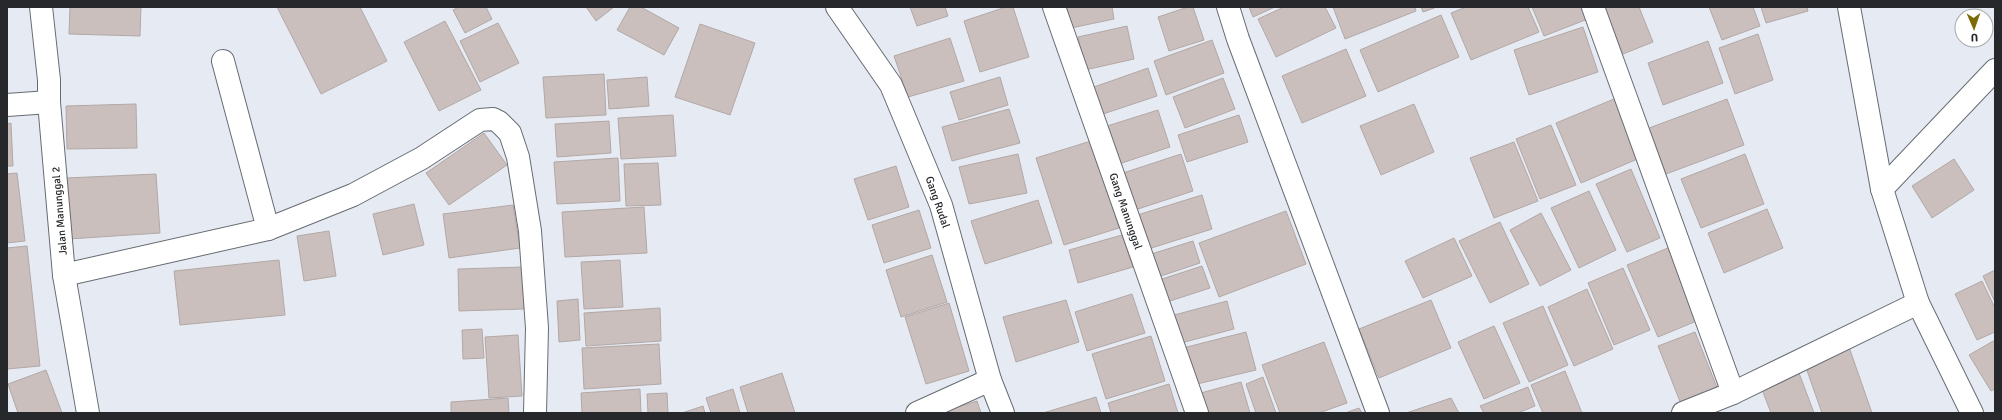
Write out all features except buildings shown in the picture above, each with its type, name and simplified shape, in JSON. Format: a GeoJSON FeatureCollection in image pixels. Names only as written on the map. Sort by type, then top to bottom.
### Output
{"type":"FeatureCollection","features":[{"type":"Feature","properties":{"kind":"street","name":"Jalan Manunggal 2"},"geometry":{"type":"LineString","coordinates":[[41,7],[49,80],[49,102],[64,275],[88,413]]}},
{"type":"Feature","properties":{"kind":"street","name":"Gang Rudal"},"geometry":{"type":"LineString","coordinates":[[837,7],[892,85],[936,191],[990,380],[1003,413]]}},
{"type":"Feature","properties":{"kind":"street"},"geometry":{"type":"LineString","coordinates":[[1228,7],[1238,39],[1378,413]]}},
{"type":"Feature","properties":{"kind":"street"},"geometry":{"type":"LineString","coordinates":[[1593,7],[1733,393]]}},
{"type":"Feature","properties":{"kind":"street"},"geometry":{"type":"LineString","coordinates":[[1849,7],[1882,189],[1918,303],[1972,413]]}},
{"type":"Feature","properties":{"kind":"street","name":"Gang Manunggal"},"geometry":{"type":"LineString","coordinates":[[1054,8],[1197,413]]}},
{"type":"Feature","properties":{"kind":"street"},"geometry":{"type":"LineString","coordinates":[[223,61],[268,229]]}},
{"type":"Feature","properties":{"kind":"street"},"geometry":{"type":"LineString","coordinates":[[1882,189],[1995,70]]}},
{"type":"Feature","properties":{"kind":"street"},"geometry":{"type":"LineString","coordinates":[[7,105],[49,102]]}},
{"type":"Feature","properties":{"kind":"street"},"geometry":{"type":"LineString","coordinates":[[64,275],[268,229],[353,195],[422,158],[480,120],[493,119],[499,122],[510,133],[518,157],[530,231],[537,328],[535,413]]}},
{"type":"Feature","properties":{"kind":"street"},"geometry":{"type":"LineString","coordinates":[[1682,413],[1733,393],[1918,303]]}},
{"type":"Feature","properties":{"kind":"street"},"geometry":{"type":"LineString","coordinates":[[917,413],[990,380]]}}]}
